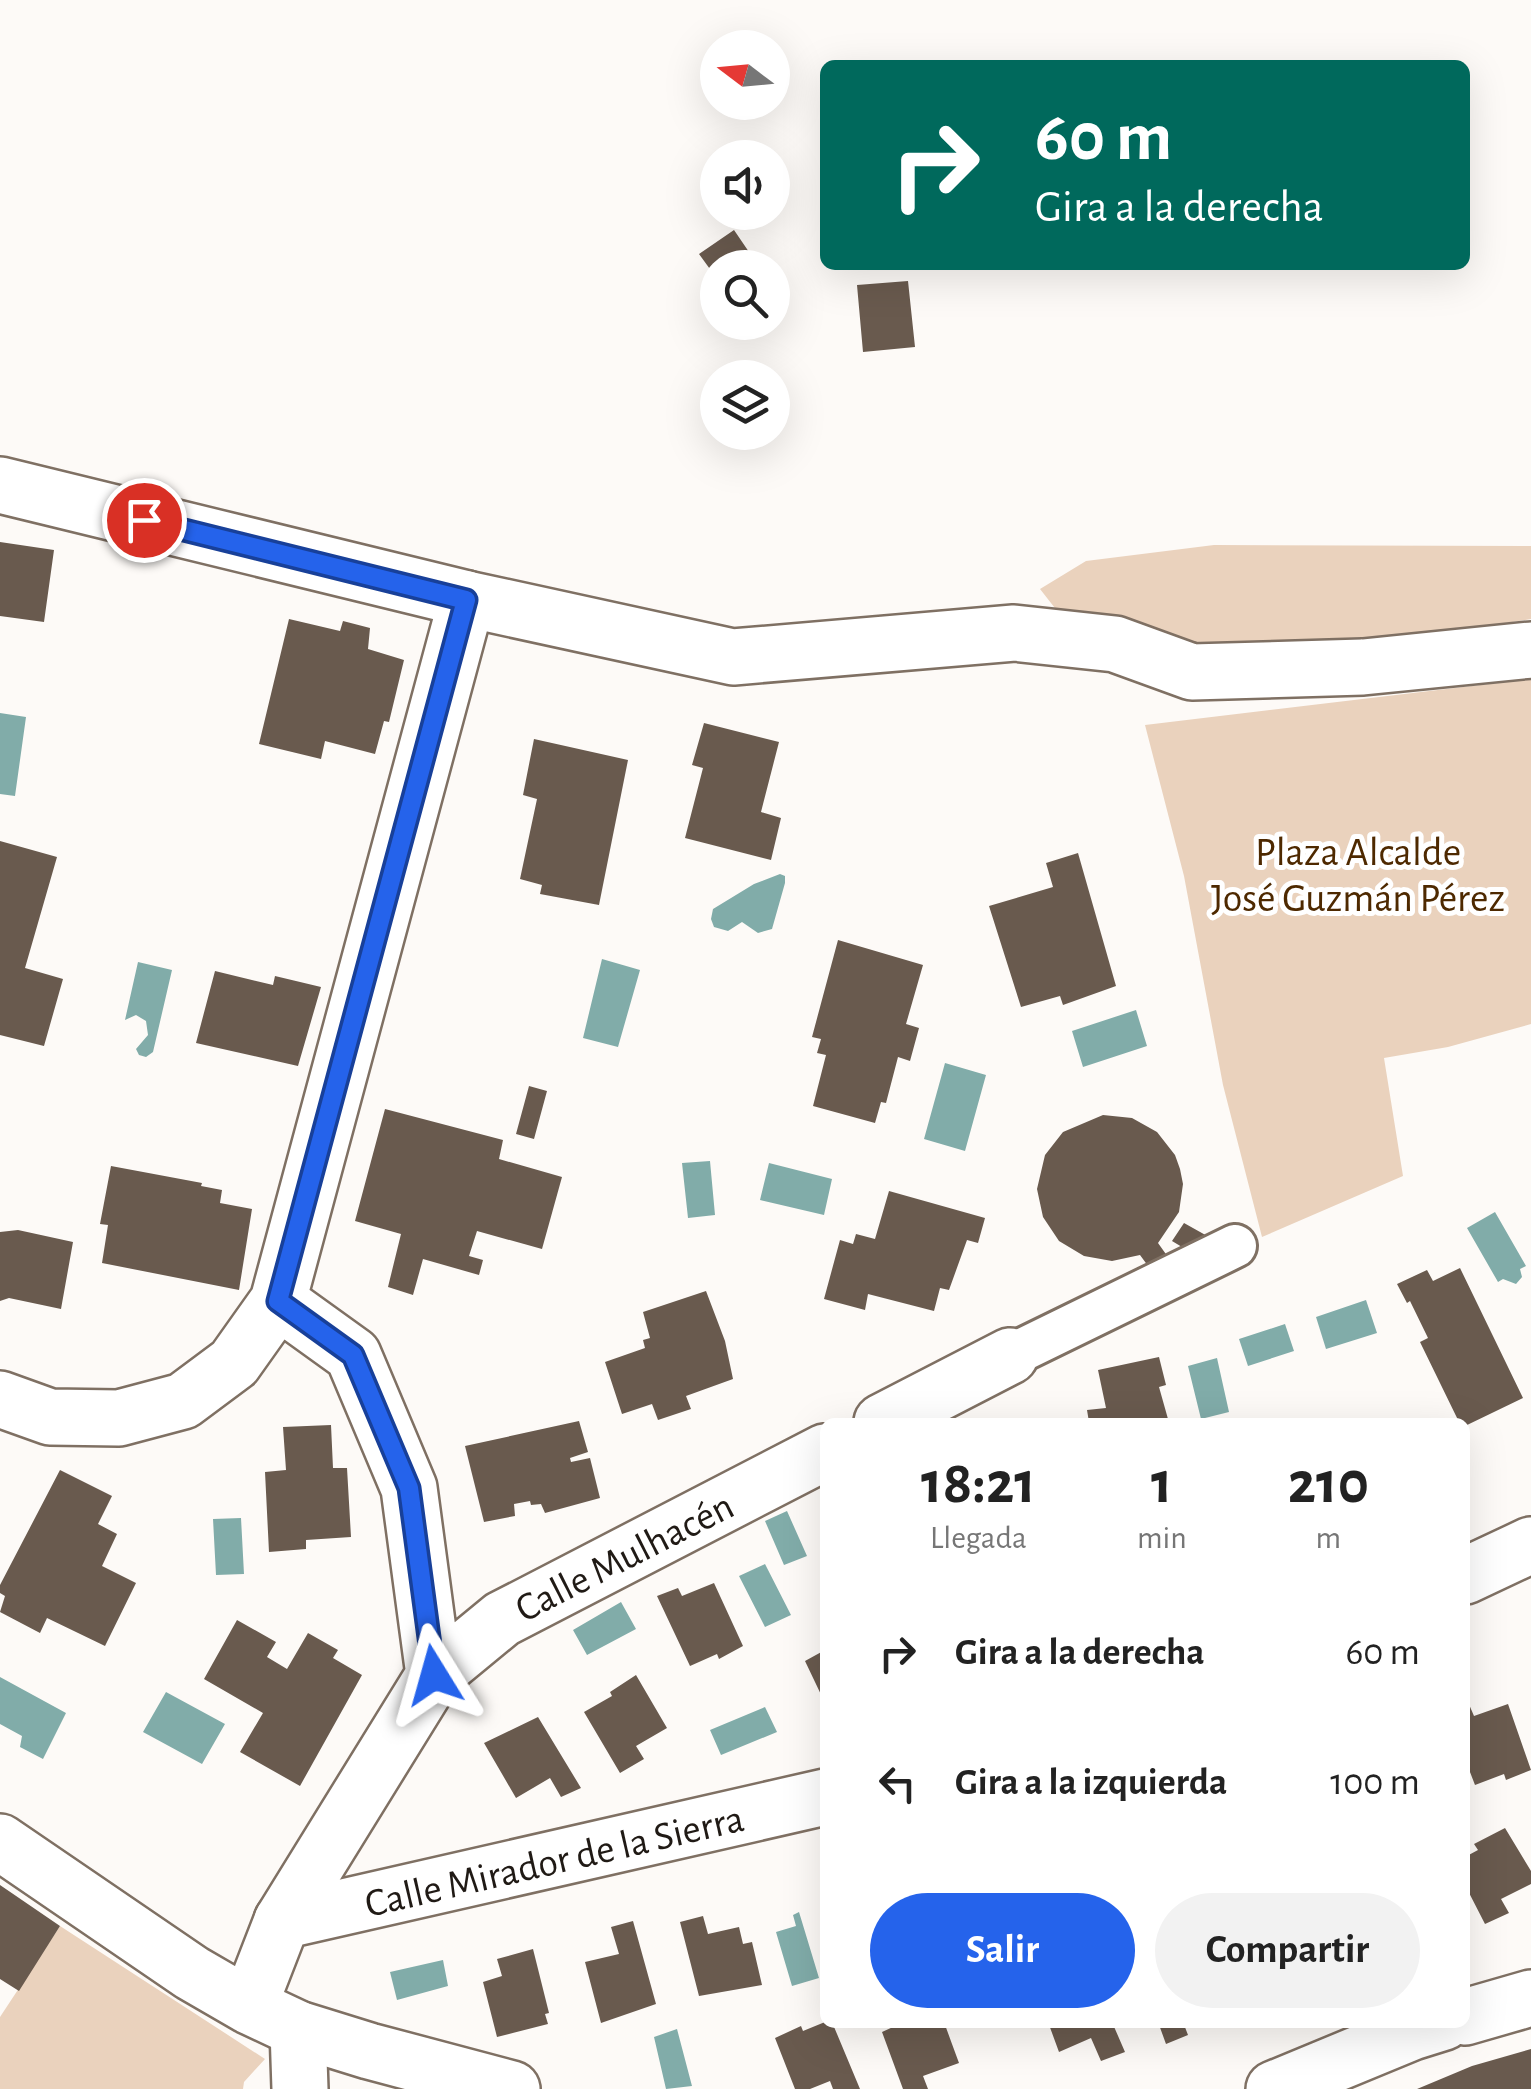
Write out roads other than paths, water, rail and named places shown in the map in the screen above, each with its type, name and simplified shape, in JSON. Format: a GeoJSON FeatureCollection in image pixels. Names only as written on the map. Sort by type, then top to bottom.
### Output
{"type":"FeatureCollection","features":[{"type":"Feature","properties":{"kind":"street"},"geometry":{"type":"LineString","coordinates":[[0,484],[466,600],[733,657],[1014,633],[1116,644],[1192,672],[1362,666],[1531,650]]}},
{"type":"Feature","properties":{"kind":"street"},"geometry":{"type":"LineString","coordinates":[[0,1398],[50,1417],[119,1418],[183,1401],[234,1363],[278,1301],[466,600]]}},
{"type":"Feature","properties":{"kind":"street"},"geometry":{"type":"LineString","coordinates":[[890,1418],[1236,1246]]}},
{"type":"Feature","properties":{"kind":"street"},"geometry":{"type":"LineString","coordinates":[[278,1301],[353,1355],[409,1488],[434,1675]]}},
{"type":"Feature","properties":{"kind":"street","name":"Calle Mulhacén"},"geometry":{"type":"LineString","coordinates":[[248,2006],[282,1921],[434,1675],[502,1620],[820,1455]]}},
{"type":"Feature","properties":{"kind":"street"},"geometry":{"type":"LineString","coordinates":[[1470,1574],[1531,1545]]}},
{"type":"Feature","properties":{"kind":"street","name":"Calle Mirador de la Sierra"},"geometry":{"type":"LineString","coordinates":[[282,1921],[820,1798]]}},
{"type":"Feature","properties":{"kind":"street"},"geometry":{"type":"LineString","coordinates":[[0,1842],[192,1973],[248,2006],[298,2029],[512,2089]]}},
{"type":"Feature","properties":{"kind":"street"},"geometry":{"type":"LineString","coordinates":[[1470,2015],[1531,1998]]}},
{"type":"Feature","properties":{"kind":"street"},"geometry":{"type":"LineString","coordinates":[[1274,2089],[1425,2028]]}},
{"type":"Feature","properties":{"kind":"street"},"geometry":{"type":"LineString","coordinates":[[298,2029],[300,2089]]}},
{"type":"Feature","properties":{"kind":"water"},"geometry":{"type":"Polygon","coordinates":[[[0,713],[26,717],[15,796],[0,794],[0,713]]]}},
{"type":"Feature","properties":{"kind":"water"},"geometry":{"type":"Polygon","coordinates":[[[780,874],[785,876],[785,883],[772,929],[758,933],[742,922],[728,931],[714,927],[713,909],[754,884],[780,874]]]}},
{"type":"Feature","properties":{"kind":"water"},"geometry":{"type":"Polygon","coordinates":[[[602,959],[640,970],[618,1047],[583,1038],[602,959]]]}},
{"type":"Feature","properties":{"kind":"water"},"geometry":{"type":"Polygon","coordinates":[[[138,962],[172,970],[153,1052],[146,1057],[136,1049],[148,1035],[146,1021],[136,1015],[125,1020],[138,962]]]}},
{"type":"Feature","properties":{"kind":"water"},"geometry":{"type":"Polygon","coordinates":[[[1136,1010],[1147,1046],[1083,1067],[1072,1031],[1136,1010]]]}},
{"type":"Feature","properties":{"kind":"water"},"geometry":{"type":"Polygon","coordinates":[[[945,1063],[986,1075],[965,1151],[924,1139],[945,1063]]]}},
{"type":"Feature","properties":{"kind":"water"},"geometry":{"type":"Polygon","coordinates":[[[710,1161],[715,1215],[688,1218],[682,1163],[710,1161]]]}},
{"type":"Feature","properties":{"kind":"water"},"geometry":{"type":"Polygon","coordinates":[[[769,1163],[832,1179],[824,1215],[760,1200],[769,1163]]]}},
{"type":"Feature","properties":{"kind":"water"},"geometry":{"type":"Polygon","coordinates":[[[1495,1212],[1526,1266],[1520,1269],[1522,1277],[1516,1284],[1503,1279],[1498,1282],[1467,1228],[1495,1212]]]}},
{"type":"Feature","properties":{"kind":"water"},"geometry":{"type":"Polygon","coordinates":[[[1366,1300],[1377,1333],[1326,1349],[1316,1317],[1366,1300]]]}},
{"type":"Feature","properties":{"kind":"water"},"geometry":{"type":"Polygon","coordinates":[[[1285,1324],[1294,1351],[1248,1366],[1239,1339],[1285,1324]]]}},
{"type":"Feature","properties":{"kind":"water"},"geometry":{"type":"Polygon","coordinates":[[[1217,1358],[1229,1412],[1201,1418],[1188,1366],[1217,1358]]]}},
{"type":"Feature","properties":{"kind":"water"},"geometry":{"type":"Polygon","coordinates":[[[787,1511],[807,1556],[784,1565],[765,1521],[787,1511]]]}},
{"type":"Feature","properties":{"kind":"water"},"geometry":{"type":"Polygon","coordinates":[[[241,1518],[244,1574],[216,1575],[213,1519],[241,1518]]]}},
{"type":"Feature","properties":{"kind":"water"},"geometry":{"type":"Polygon","coordinates":[[[765,1564],[791,1615],[765,1627],[739,1576],[765,1564]]]}},
{"type":"Feature","properties":{"kind":"water"},"geometry":{"type":"Polygon","coordinates":[[[621,1602],[636,1629],[587,1655],[573,1630],[621,1602]]]}},
{"type":"Feature","properties":{"kind":"water"},"geometry":{"type":"Polygon","coordinates":[[[0,1677],[66,1713],[43,1759],[20,1747],[22,1736],[0,1724],[0,1677]]]}},
{"type":"Feature","properties":{"kind":"water"},"geometry":{"type":"Polygon","coordinates":[[[166,1692],[225,1724],[202,1764],[143,1732],[166,1692]]]}},
{"type":"Feature","properties":{"kind":"water"},"geometry":{"type":"Polygon","coordinates":[[[765,1707],[777,1732],[721,1755],[710,1730],[765,1707]]]}},
{"type":"Feature","properties":{"kind":"water"},"geometry":{"type":"Polygon","coordinates":[[[799,1912],[819,1978],[792,1986],[776,1932],[796,1926],[793,1915],[799,1912]]]}},
{"type":"Feature","properties":{"kind":"water"},"geometry":{"type":"Polygon","coordinates":[[[443,1960],[448,1986],[397,2000],[390,1972],[443,1960]]]}},
{"type":"Feature","properties":{"kind":"water"},"geometry":{"type":"Polygon","coordinates":[[[677,2029],[692,2086],[666,2089],[654,2037],[677,2029]]]}},
{"type":"Feature","properties":{"kind":"park label","name":"Plaza Alcalde José Guzmán Pérez"},"geometry":{"type":"Point","coordinates":[1358,874]}}]}
